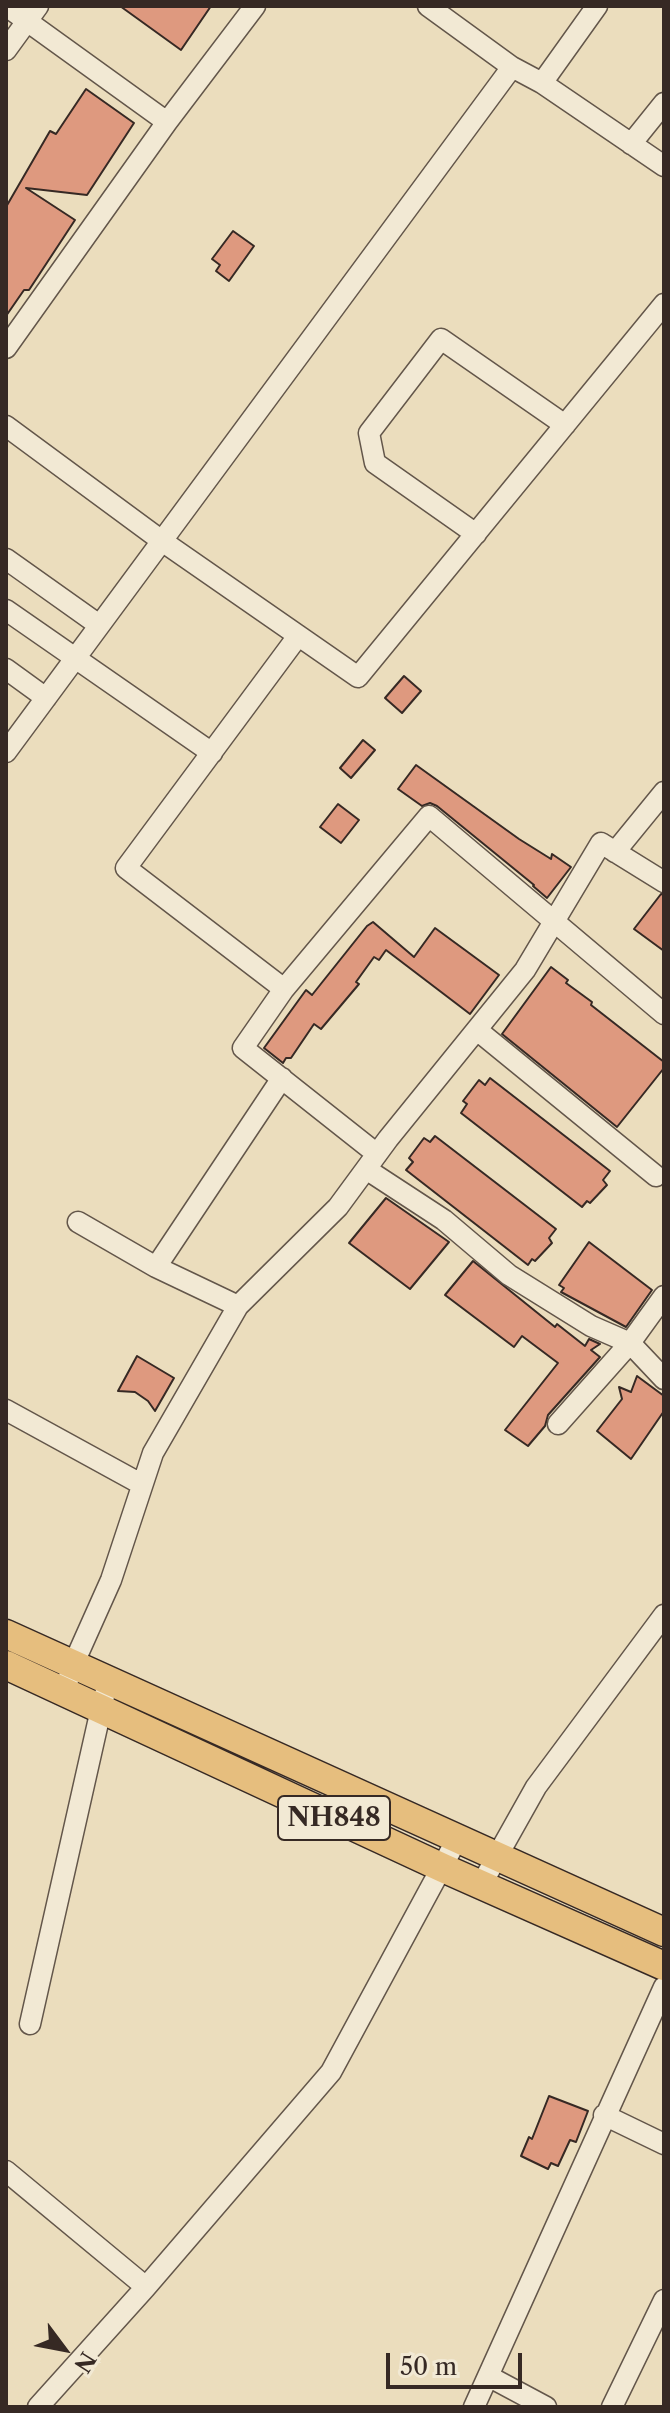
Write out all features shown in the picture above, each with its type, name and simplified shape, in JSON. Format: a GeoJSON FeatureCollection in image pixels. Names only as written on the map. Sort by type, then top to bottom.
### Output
{"type":"FeatureCollection","features":[{"type":"Feature","properties":{"kind":"highway","name":"NH848"},"geometry":{"type":"LineString","coordinates":[[6,1634],[664,1932]]}},
{"type":"Feature","properties":{"kind":"highway","name":"NH848"},"geometry":{"type":"LineString","coordinates":[[6,1665],[443,1868],[664,1966]]}},
{"type":"Feature","properties":{"kind":"highway"},"geometry":{"type":"LineString","coordinates":[[212,1761],[225,1734]]}},
{"type":"Feature","properties":{"kind":"highway"},"geometry":{"type":"LineString","coordinates":[[335,1818],[347,1790]]}},
{"type":"Feature","properties":{"kind":"street"},"geometry":{"type":"LineString","coordinates":[[6,6],[32,14],[167,122]]}},
{"type":"Feature","properties":{"kind":"street"},"geometry":{"type":"LineString","coordinates":[[6,348],[167,122],[255,6]]}},
{"type":"Feature","properties":{"kind":"street"},"geometry":{"type":"LineString","coordinates":[[428,6],[512,67],[542,83],[664,166]]}},
{"type":"Feature","properties":{"kind":"street"},"geometry":{"type":"LineString","coordinates":[[542,83],[597,6]]}},
{"type":"Feature","properties":{"kind":"street"},"geometry":{"type":"LineString","coordinates":[[6,50],[32,14]]}},
{"type":"Feature","properties":{"kind":"street"},"geometry":{"type":"LineString","coordinates":[[9,741],[46,698],[512,67]]}},
{"type":"Feature","properties":{"kind":"street"},"geometry":{"type":"LineString","coordinates":[[631,144],[664,103]]}},
{"type":"Feature","properties":{"kind":"street"},"geometry":{"type":"LineString","coordinates":[[6,426],[162,541],[358,677],[664,304]]}},
{"type":"Feature","properties":{"kind":"street"},"geometry":{"type":"LineString","coordinates":[[476,534],[375,463],[369,433],[441,339],[565,425]]}},
{"type":"Feature","properties":{"kind":"street"},"geometry":{"type":"LineString","coordinates":[[6,559],[99,625]]}},
{"type":"Feature","properties":{"kind":"street"},"geometry":{"type":"LineString","coordinates":[[6,610],[212,753]]}},
{"type":"Feature","properties":{"kind":"street"},"geometry":{"type":"LineString","coordinates":[[284,989],[126,868],[298,636]]}},
{"type":"Feature","properties":{"kind":"street"},"geometry":{"type":"LineString","coordinates":[[6,669],[46,698]]}},
{"type":"Feature","properties":{"kind":"street"},"geometry":{"type":"LineString","coordinates":[[615,852],[664,792]]}},
{"type":"Feature","properties":{"kind":"street"},"geometry":{"type":"LineString","coordinates":[[664,1014],[429,816],[284,989],[243,1048],[282,1078],[372,1161],[509,1275],[591,1326],[630,1343],[664,1379]]}},
{"type":"Feature","properties":{"kind":"street"},"geometry":{"type":"LineString","coordinates":[[64,1692],[111,1580],[153,1453],[238,1306],[338,1207],[525,970],[601,843],[664,882]]}},
{"type":"Feature","properties":{"kind":"street"},"geometry":{"type":"LineString","coordinates":[[477,1030],[656,1176]]}},
{"type":"Feature","properties":{"kind":"street"},"geometry":{"type":"LineString","coordinates":[[156,1267],[282,1078]]}},
{"type":"Feature","properties":{"kind":"street"},"geometry":{"type":"LineString","coordinates":[[78,1222],[156,1267],[238,1306]]}},
{"type":"Feature","properties":{"kind":"street"},"geometry":{"type":"LineString","coordinates":[[558,1424],[630,1343],[664,1296]]}},
{"type":"Feature","properties":{"kind":"street"},"geometry":{"type":"LineString","coordinates":[[6,1410],[141,1484]]}},
{"type":"Feature","properties":{"kind":"street"},"geometry":{"type":"LineString","coordinates":[[481,1885],[536,1787],[664,1615]]}},
{"type":"Feature","properties":{"kind":"street"},"geometry":{"type":"LineString","coordinates":[[30,2024],[100,1709],[109,1681]]}},
{"type":"Feature","properties":{"kind":"street"},"geometry":{"type":"LineString","coordinates":[[38,2407],[331,2072],[457,1839]]}},
{"type":"Feature","properties":{"kind":"street"},"geometry":{"type":"LineString","coordinates":[[474,2407],[664,1987]]}},
{"type":"Feature","properties":{"kind":"street"},"geometry":{"type":"LineString","coordinates":[[604,2115],[664,2144]]}},
{"type":"Feature","properties":{"kind":"street"},"geometry":{"type":"LineString","coordinates":[[6,2171],[146,2287]]}},
{"type":"Feature","properties":{"kind":"street"},"geometry":{"type":"LineString","coordinates":[[612,2407],[664,2300]]}},
{"type":"Feature","properties":{"kind":"street"},"geometry":{"type":"LineString","coordinates":[[488,2376],[546,2407]]}},
{"type":"Feature","properties":{"kind":"building"},"geometry":{"type":"Polygon","coordinates":[[[120,6],[211,6],[181,50],[120,6]]]}},
{"type":"Feature","properties":{"kind":"building"},"geometry":{"type":"Polygon","coordinates":[[[86,89],[134,123],[87,195],[26,188],[75,220],[29,290],[24,290],[6,316],[6,207],[50,131],[56,134],[86,89]]]}},
{"type":"Feature","properties":{"kind":"building"},"geometry":{"type":"Polygon","coordinates":[[[233,231],[254,246],[229,281],[216,271],[220,265],[212,259],[233,231]]]}},
{"type":"Feature","properties":{"kind":"building"},"geometry":{"type":"Polygon","coordinates":[[[404,676],[421,691],[402,713],[385,698],[404,676]]]}},
{"type":"Feature","properties":{"kind":"building"},"geometry":{"type":"Polygon","coordinates":[[[363,740],[375,750],[351,778],[340,768],[363,740]]]}},
{"type":"Feature","properties":{"kind":"building"},"geometry":{"type":"Polygon","coordinates":[[[416,765],[519,839],[551,859],[552,854],[571,867],[547,898],[437,806],[430,803],[422,806],[398,789],[416,765]]]}},
{"type":"Feature","properties":{"kind":"building"},"geometry":{"type":"Polygon","coordinates":[[[338,804],[359,820],[341,843],[320,827],[338,804]]]}},
{"type":"Feature","properties":{"kind":"building"},"geometry":{"type":"Polygon","coordinates":[[[661,894],[664,895],[664,951],[634,929],[661,894]]]}},
{"type":"Feature","properties":{"kind":"building"},"geometry":{"type":"Polygon","coordinates":[[[373,922],[414,957],[435,928],[499,975],[470,1014],[386,950],[379,960],[374,957],[356,982],[359,984],[321,1029],[314,1024],[291,1058],[286,1058],[283,1063],[264,1048],[306,990],[312,995],[373,922]]]}},
{"type":"Feature","properties":{"kind":"building"},"geometry":{"type":"Polygon","coordinates":[[[551,967],[568,980],[566,983],[592,1002],[591,1005],[664,1062],[664,1068],[617,1127],[502,1034],[551,967]]]}},
{"type":"Feature","properties":{"kind":"building"},"geometry":{"type":"Polygon","coordinates":[[[490,1078],[610,1171],[603,1180],[607,1185],[590,1203],[587,1201],[582,1207],[461,1113],[467,1104],[463,1101],[479,1080],[485,1085],[490,1078]]]}},
{"type":"Feature","properties":{"kind":"building"},"geometry":{"type":"Polygon","coordinates":[[[435,1136],[556,1229],[549,1238],[552,1243],[535,1261],[532,1259],[528,1265],[406,1170],[413,1162],[409,1158],[424,1138],[430,1142],[435,1136]]]}},
{"type":"Feature","properties":{"kind":"building"},"geometry":{"type":"Polygon","coordinates":[[[386,1198],[449,1242],[410,1289],[349,1243],[386,1198]]]}},
{"type":"Feature","properties":{"kind":"building"},"geometry":{"type":"Polygon","coordinates":[[[589,1242],[652,1290],[626,1327],[561,1292],[564,1288],[559,1285],[589,1242]]]}},
{"type":"Feature","properties":{"kind":"building"},"geometry":{"type":"Polygon","coordinates":[[[473,1261],[555,1327],[557,1324],[585,1346],[589,1339],[600,1344],[591,1350],[600,1357],[548,1415],[545,1426],[528,1446],[505,1430],[558,1363],[522,1336],[514,1347],[445,1295],[473,1261]]]}},
{"type":"Feature","properties":{"kind":"building"},"geometry":{"type":"Polygon","coordinates":[[[137,1356],[174,1378],[155,1411],[148,1401],[135,1392],[118,1391],[137,1356]]]}},
{"type":"Feature","properties":{"kind":"building"},"geometry":{"type":"Polygon","coordinates":[[[637,1376],[664,1396],[664,1411],[631,1459],[597,1431],[622,1399],[619,1387],[631,1392],[637,1376]]]}},
{"type":"Feature","properties":{"kind":"building"},"geometry":{"type":"Polygon","coordinates":[[[549,2096],[588,2111],[576,2142],[570,2140],[558,2166],[551,2163],[548,2169],[521,2156],[529,2137],[532,2139],[549,2096]]]}}]}
